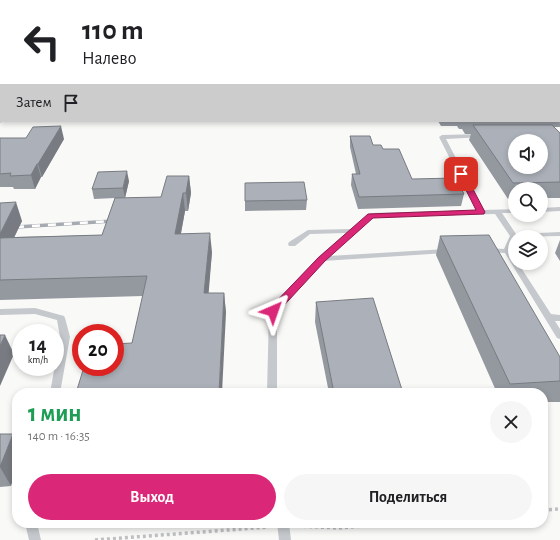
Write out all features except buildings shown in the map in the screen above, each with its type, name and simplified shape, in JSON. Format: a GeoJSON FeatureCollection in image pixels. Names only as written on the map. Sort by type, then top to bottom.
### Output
{"type":"FeatureCollection","features":[{"type":"Feature","properties":{"kind":"lane"},"geometry":{"type":"LineString","coordinates":[[481,212],[442,137],[487,136]]}},
{"type":"Feature","properties":{"kind":"lane"},"geometry":{"type":"LineString","coordinates":[[548,210],[560,209]]}},
{"type":"Feature","properties":{"kind":"lane"},"geometry":{"type":"LineString","coordinates":[[497,211],[510,230]]}},
{"type":"Feature","properties":{"kind":"lane"},"geometry":{"type":"LineString","coordinates":[[272,388],[273,311],[322,260],[371,215],[508,211]]}},
{"type":"Feature","properties":{"kind":"lane"},"geometry":{"type":"LineString","coordinates":[[292,244],[308,232],[353,231]]}},
{"type":"Feature","properties":{"kind":"lane"},"geometry":{"type":"LineString","coordinates":[[548,235],[560,234]]}},
{"type":"Feature","properties":{"kind":"lane"},"geometry":{"type":"LineString","coordinates":[[322,260],[452,250]]}},
{"type":"Feature","properties":{"kind":"lane"},"geometry":{"type":"LineString","coordinates":[[479,250],[507,251],[560,336]]}},
{"type":"Feature","properties":{"kind":"lane"},"geometry":{"type":"LineString","coordinates":[[0,312],[35,311],[61,318],[65,337],[56,388]]}},
{"type":"Feature","properties":{"kind":"lane"},"geometry":{"type":"LineString","coordinates":[[548,317],[560,318]]}},
{"type":"Feature","properties":{"kind":"lane"},"geometry":{"type":"LineString","coordinates":[[33,528],[35,540]]}},
{"type":"Feature","properties":{"kind":"lane"},"geometry":{"type":"LineString","coordinates":[[284,528],[285,540]]}},
{"type":"Feature","properties":{"kind":"path"},"geometry":{"type":"LineString","coordinates":[[548,510],[560,509]]}},
{"type":"Feature","properties":{"kind":"path"},"geometry":{"type":"LineString","coordinates":[[95,540],[236,528]]}},
{"type":"Feature","properties":{"kind":"railway"},"geometry":{"type":"LineString","coordinates":[[0,228],[113,221]]}},
{"type":"Feature","properties":{"kind":"route"},"geometry":{"type":"LineString","coordinates":[[273,311],[322,260],[371,215],[481,212],[461,174]]}}]}
